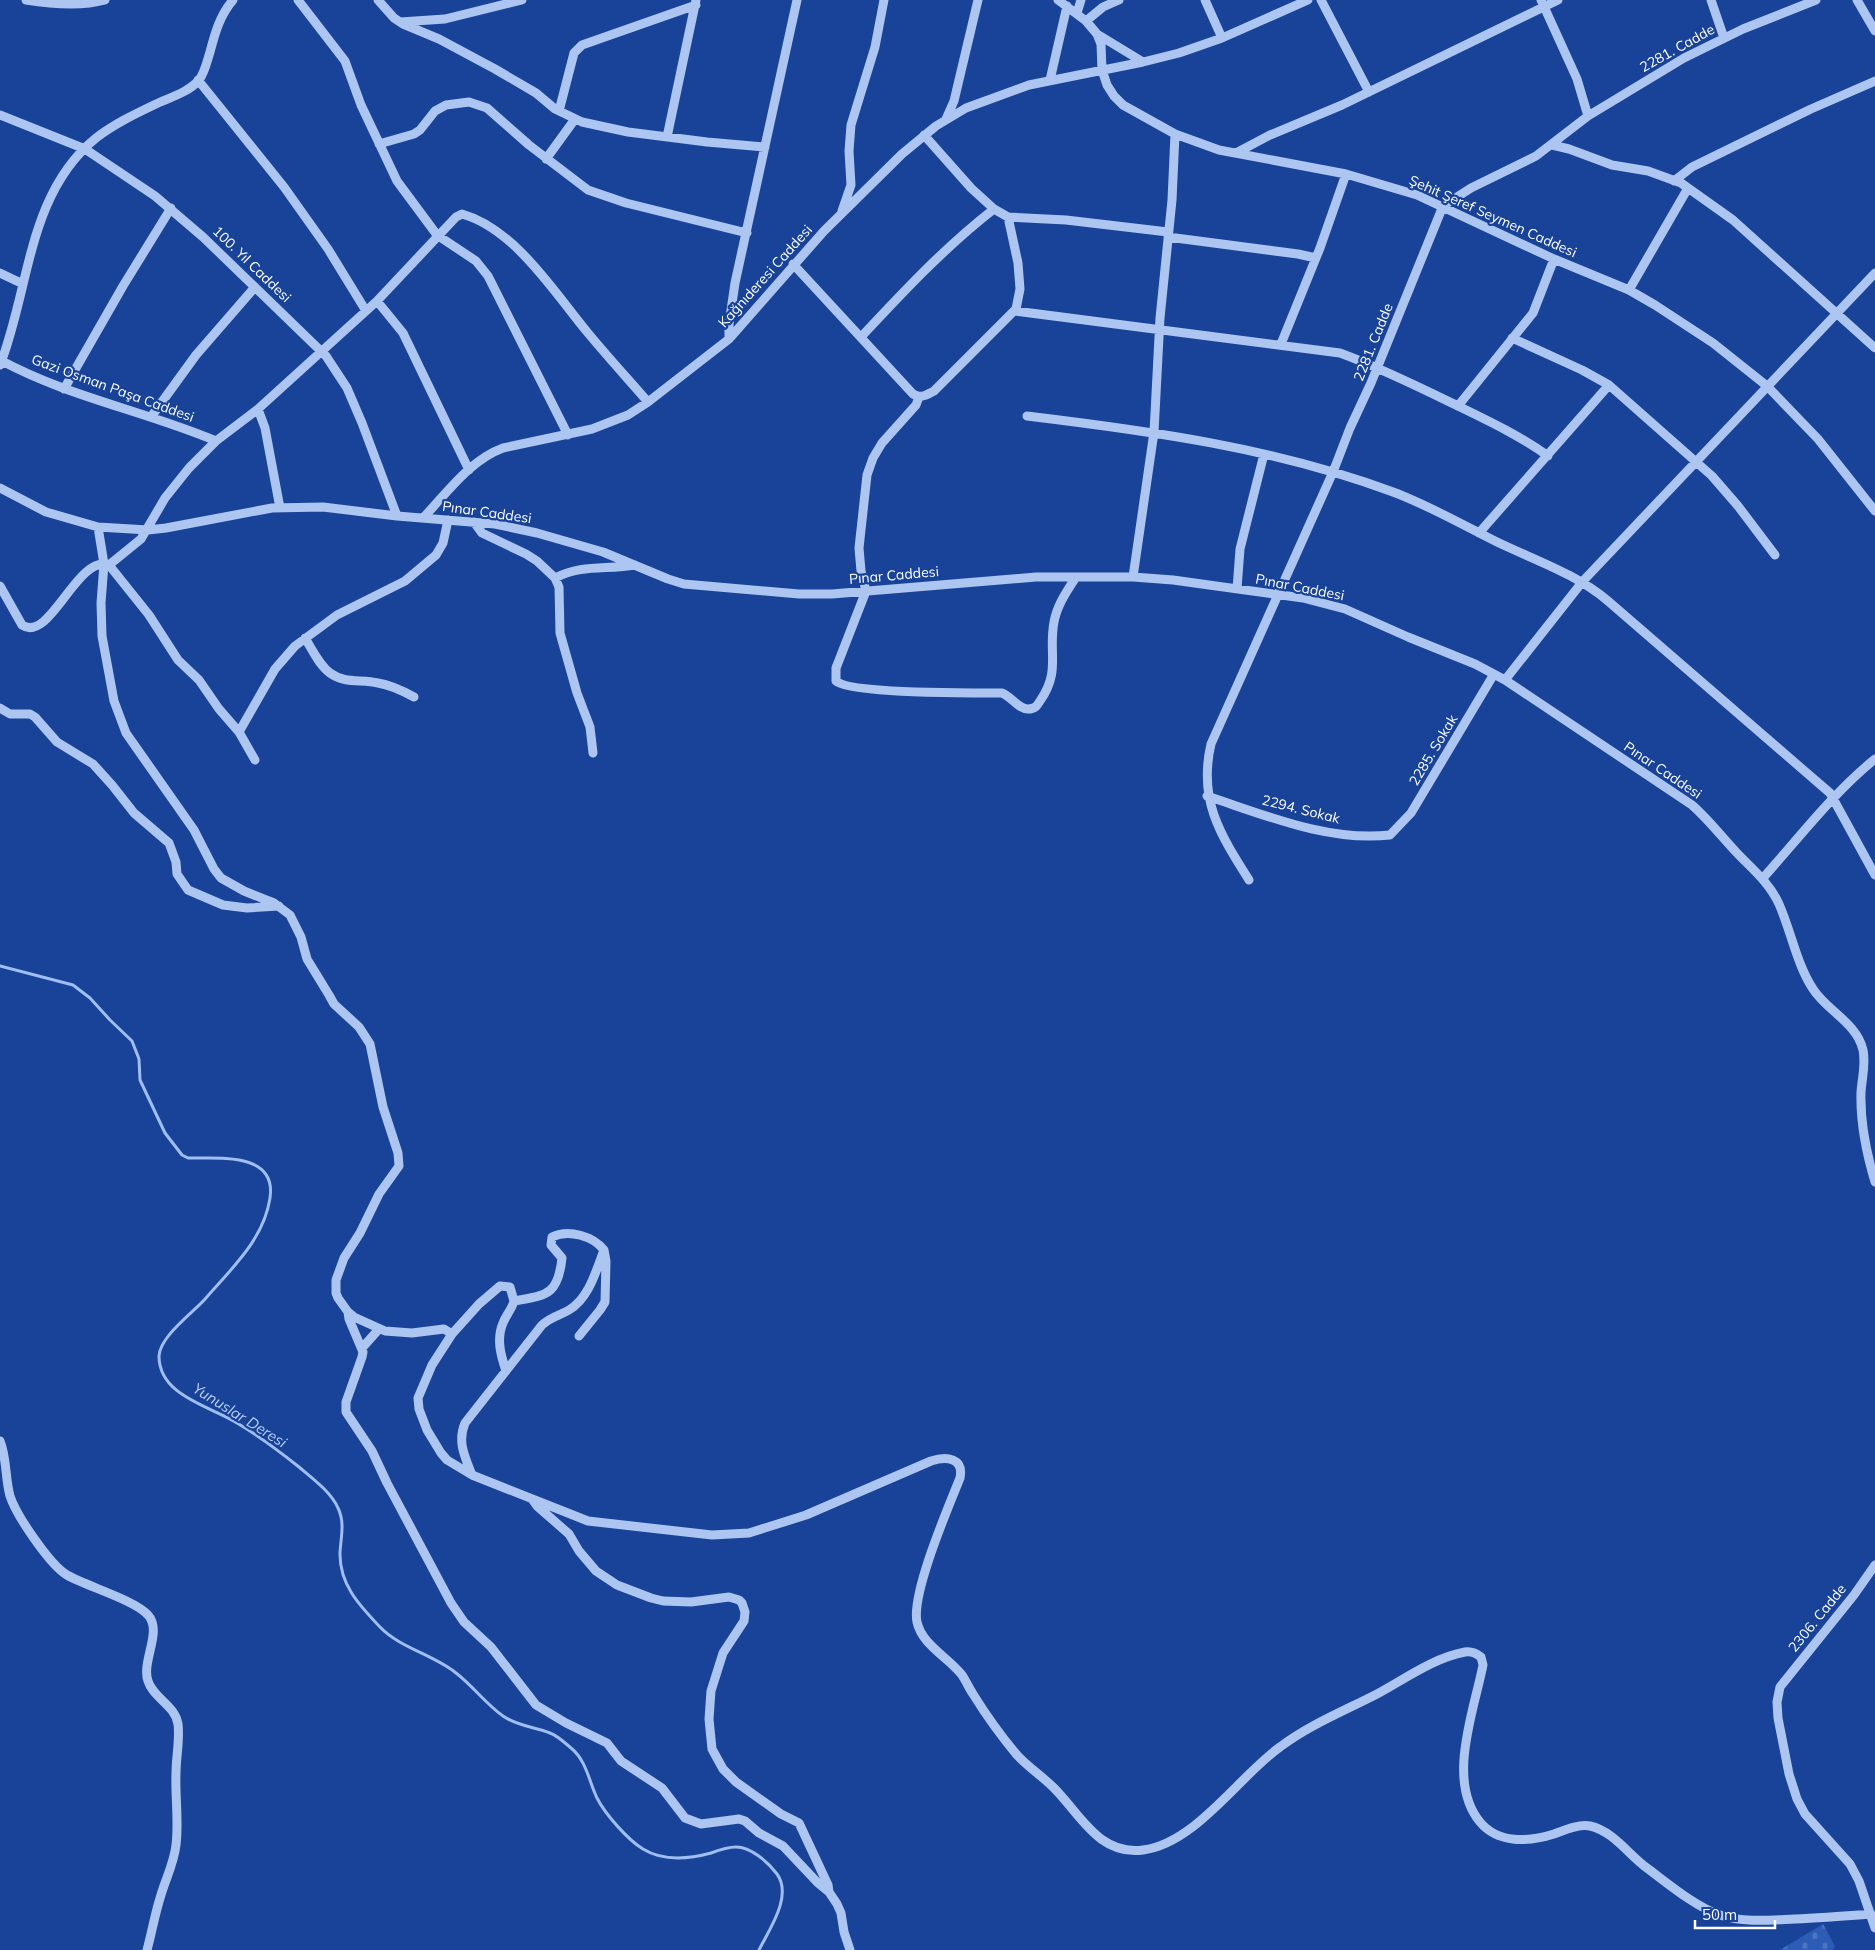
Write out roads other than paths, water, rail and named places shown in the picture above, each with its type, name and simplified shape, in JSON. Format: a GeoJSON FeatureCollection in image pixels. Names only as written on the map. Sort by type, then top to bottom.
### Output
{"type":"FeatureCollection","features":[{"type":"Feature","properties":{"kind":"street"},"geometry":{"type":"LineString","coordinates":[[26,0],[64,4],[83,4],[105,0]]}},
{"type":"Feature","properties":{"kind":"street"},"geometry":{"type":"LineString","coordinates":[[1,362],[38,226],[54,188],[84,148],[116,125],[190,88],[198,80],[207,62],[216,28],[225,10],[233,0]]}},
{"type":"Feature","properties":{"kind":"street"},"geometry":{"type":"LineString","coordinates":[[298,0],[345,61],[361,104],[397,181],[438,235],[476,261],[488,276],[568,435]]}},
{"type":"Feature","properties":{"kind":"street"},"geometry":{"type":"LineString","coordinates":[[378,0],[387,12],[400,22],[414,30],[439,39],[519,82],[559,112],[575,119],[620,130],[667,137],[764,146]]}},
{"type":"Feature","properties":{"kind":"street"},"geometry":{"type":"LineString","coordinates":[[400,22],[446,19],[491,3],[522,0]]}},
{"type":"Feature","properties":{"kind":"street"},"geometry":{"type":"LineString","coordinates":[[729,338],[729,324],[735,283],[797,0]]}},
{"type":"Feature","properties":{"kind":"street"},"geometry":{"type":"LineString","coordinates":[[840,215],[851,185],[851,125],[875,47],[884,0]]}},
{"type":"Feature","properties":{"kind":"street"},"geometry":{"type":"LineString","coordinates":[[946,119],[954,101],[978,0]]}},
{"type":"Feature","properties":{"kind":"street","name":"Şehit Şeref Seymen Caddesi"},"geometry":{"type":"LineString","coordinates":[[1058,0],[1077,13],[1097,34],[1101,44],[1102,70],[1107,85],[1118,101],[1175,134],[1200,144],[1236,153],[1346,174],[1408,192],[1443,206],[1554,259],[1629,290],[1684,323],[1767,386],[1818,439],[1875,510]]}},
{"type":"Feature","properties":{"kind":"street"},"geometry":{"type":"LineString","coordinates":[[1077,13],[1080,0]]}},
{"type":"Feature","properties":{"kind":"street"},"geometry":{"type":"LineString","coordinates":[[1086,21],[1103,7],[1119,0]]}},
{"type":"Feature","properties":{"kind":"street"},"geometry":{"type":"LineString","coordinates":[[1205,0],[1222,38]]}},
{"type":"Feature","properties":{"kind":"street","name":"Kağnıderesi Caddesi"},"geometry":{"type":"LineString","coordinates":[[423,518],[469,470],[491,453],[503,448],[568,435],[612,422],[628,415],[648,402],[742,326],[793,264],[840,215],[924,135],[946,119],[986,99],[1010,91],[1050,80],[1179,53],[1222,38],[1289,4],[1308,0]]}},
{"type":"Feature","properties":{"kind":"street"},"geometry":{"type":"LineString","coordinates":[[1321,0],[1369,92]]}},
{"type":"Feature","properties":{"kind":"street"},"geometry":{"type":"LineString","coordinates":[[1236,153],[1270,135],[1369,92],[1542,3],[1558,0]]}},
{"type":"Feature","properties":{"kind":"street"},"geometry":{"type":"LineString","coordinates":[[1711,0],[1724,38]]}},
{"type":"Feature","properties":{"kind":"street","name":"2281. Cadde"},"geometry":{"type":"LineString","coordinates":[[1249,880],[1221,832],[1211,810],[1207,796],[1206,769],[1210,744],[1334,472],[1350,428],[1377,368],[1443,206],[1471,188],[1536,156],[1588,116],[1684,58],[1724,38],[1816,0]]}},
{"type":"Feature","properties":{"kind":"street"},"geometry":{"type":"LineString","coordinates":[[1857,0],[1875,31]]}},
{"type":"Feature","properties":{"kind":"street"},"geometry":{"type":"LineString","coordinates":[[559,112],[574,53],[582,45],[696,2]]}},
{"type":"Feature","properties":{"kind":"street"},"geometry":{"type":"LineString","coordinates":[[667,137],[696,2]]}},
{"type":"Feature","properties":{"kind":"street"},"geometry":{"type":"LineString","coordinates":[[1542,3],[1577,79],[1588,116]]}},
{"type":"Feature","properties":{"kind":"street"},"geometry":{"type":"LineString","coordinates":[[1050,80],[1068,6]]}},
{"type":"Feature","properties":{"kind":"street"},"geometry":{"type":"LineString","coordinates":[[1097,34],[1142,62]]}},
{"type":"Feature","properties":{"kind":"street"},"geometry":{"type":"LineString","coordinates":[[198,80],[284,187],[328,249],[366,311]]}},
{"type":"Feature","properties":{"kind":"street"},"geometry":{"type":"LineString","coordinates":[[1674,180],[1692,167],[1811,109],[1875,81]]}},
{"type":"Feature","properties":{"kind":"street"},"geometry":{"type":"LineString","coordinates":[[379,144],[414,134],[420,130],[434,111],[446,105],[470,102],[487,108],[577,183],[607,197],[747,234]]}},
{"type":"Feature","properties":{"kind":"street","name":"100. Yıl Caddesi"},"geometry":{"type":"LineString","coordinates":[[0,115],[31,129],[84,148],[171,208],[321,351],[333,365],[347,388],[362,422],[397,516]]}},
{"type":"Feature","properties":{"kind":"street"},"geometry":{"type":"LineString","coordinates":[[546,159],[575,119]]}},
{"type":"Feature","properties":{"kind":"street"},"geometry":{"type":"LineString","coordinates":[[1134,577],[1154,432],[1175,134]]}},
{"type":"Feature","properties":{"kind":"street"},"geometry":{"type":"LineString","coordinates":[[924,135],[971,188],[994,209],[1008,217],[1066,220],[1316,258]]}},
{"type":"Feature","properties":{"kind":"street"},"geometry":{"type":"LineString","coordinates":[[1552,145],[1569,149],[1612,165],[1648,171],[1674,180],[1688,188],[1733,220],[1875,348]]}},
{"type":"Feature","properties":{"kind":"street"},"geometry":{"type":"LineString","coordinates":[[1281,344],[1316,258],[1346,174]]}},
{"type":"Feature","properties":{"kind":"street"},"geometry":{"type":"LineString","coordinates":[[1629,290],[1688,188]]}},
{"type":"Feature","properties":{"kind":"street"},"geometry":{"type":"LineString","coordinates":[[64,389],[123,286],[171,208]]}},
{"type":"Feature","properties":{"kind":"street"},"geometry":{"type":"LineString","coordinates":[[861,337],[913,282],[965,233],[994,209]]}},
{"type":"Feature","properties":{"kind":"street"},"geometry":{"type":"LineString","coordinates":[[0,586],[22,625],[33,628],[41,624],[84,576],[107,564],[141,539],[148,530],[164,498],[177,481],[216,441],[258,408],[377,301],[438,235],[456,217],[462,214],[489,226],[514,246],[648,402]]}},
{"type":"Feature","properties":{"kind":"street"},"geometry":{"type":"LineString","coordinates":[[1008,217],[1019,272],[1020,289],[1015,311],[934,391],[919,397],[916,405],[882,443],[873,458],[867,475],[859,548],[860,571],[866,591],[836,668],[835,676],[838,684],[855,688],[918,692],[1002,693],[1008,695],[1022,708],[1031,709],[1036,707],[1047,691],[1052,677],[1054,618],[1076,577]]}},
{"type":"Feature","properties":{"kind":"street"},"geometry":{"type":"LineString","coordinates":[[1458,406],[1533,312],[1554,259]]}},
{"type":"Feature","properties":{"kind":"street"},"geometry":{"type":"LineString","coordinates":[[793,264],[913,394],[919,397]]}},
{"type":"Feature","properties":{"kind":"street"},"geometry":{"type":"LineString","coordinates":[[0,273],[23,284]]}},
{"type":"Feature","properties":{"kind":"street"},"geometry":{"type":"LineString","coordinates":[[1506,680],[1583,581],[1875,273]]}},
{"type":"Feature","properties":{"kind":"street"},"geometry":{"type":"LineString","coordinates":[[151,417],[196,355],[255,287]]}},
{"type":"Feature","properties":{"kind":"street"},"geometry":{"type":"LineString","coordinates":[[377,301],[402,334],[469,470]]}},
{"type":"Feature","properties":{"kind":"street"},"geometry":{"type":"LineString","coordinates":[[1015,311],[1340,353],[1377,368],[1518,435],[1548,456]]}},
{"type":"Feature","properties":{"kind":"street"},"geometry":{"type":"LineString","coordinates":[[1512,338],[1582,370],[1609,385],[1696,462],[1738,506],[1775,555]]}},
{"type":"Feature","properties":{"kind":"street","name":"Gazi Osman Paşa Caddesi"},"geometry":{"type":"LineString","coordinates":[[1,362],[64,389],[151,417],[216,441]]}},
{"type":"Feature","properties":{"kind":"street"},"geometry":{"type":"LineString","coordinates":[[1480,533],[1609,385]]}},
{"type":"Feature","properties":{"kind":"street"},"geometry":{"type":"LineString","coordinates":[[258,408],[265,428],[280,508]]}},
{"type":"Feature","properties":{"kind":"street"},"geometry":{"type":"LineString","coordinates":[[1027,416],[1188,438],[1264,454],[1334,472],[1402,496],[1583,581],[1608,600],[1830,793],[1875,875]]}},
{"type":"Feature","properties":{"kind":"street"},"geometry":{"type":"LineString","coordinates":[[1237,588],[1240,549],[1264,454]]}},
{"type":"Feature","properties":{"kind":"street","name":"Pınar Caddesi"},"geometry":{"type":"LineString","coordinates":[[0,488],[46,512],[98,527],[148,530],[280,508],[323,507],[397,516],[495,524],[558,538],[603,552],[668,579],[705,587],[799,594],[866,591],[1026,578],[1134,577],[1237,588],[1310,600],[1346,609],[1475,664],[1506,680],[1692,804],[1750,867],[1763,878],[1779,903],[1812,988],[1823,1002],[1852,1028],[1861,1044],[1864,1064],[1861,1117],[1868,1161],[1875,1182]]}},
{"type":"Feature","properties":{"kind":"street"},"geometry":{"type":"LineString","coordinates":[[239,732],[275,669],[295,646],[337,615],[405,581],[436,555],[443,543],[448,520]]}},
{"type":"Feature","properties":{"kind":"street"},"geometry":{"type":"LineString","coordinates":[[474,522],[482,533],[538,561],[555,578],[558,587],[560,633],[577,693],[590,727],[593,753]]}},
{"type":"Feature","properties":{"kind":"street"},"geometry":{"type":"LineString","coordinates":[[98,527],[107,564],[101,603],[102,636],[114,701],[126,733],[194,830],[214,870],[221,878],[236,887],[279,906],[294,920],[307,959],[328,995],[334,1004],[359,1027],[370,1044],[383,1107],[398,1153],[397,1170],[379,1194],[360,1233],[344,1258],[338,1272],[335,1286],[336,1293],[348,1312],[362,1322],[379,1329],[398,1333],[444,1329],[452,1334]]}},
{"type":"Feature","properties":{"kind":"street"},"geometry":{"type":"LineString","coordinates":[[107,564],[149,615],[178,660],[199,680],[219,709],[239,732],[255,760]]}},
{"type":"Feature","properties":{"kind":"street"},"geometry":{"type":"LineString","coordinates":[[555,578],[574,570],[621,568],[635,565]]}},
{"type":"Feature","properties":{"kind":"street"},"geometry":{"type":"LineString","coordinates":[[305,638],[325,668],[336,677],[354,682],[376,682],[414,697]]}},
{"type":"Feature","properties":{"kind":"street","name":"2285. Sokak"},"geometry":{"type":"LineString","coordinates":[[1390,836],[1411,813],[1494,674]]}},
{"type":"Feature","properties":{"kind":"street"},"geometry":{"type":"LineString","coordinates":[[0,708],[10,714],[30,714],[35,717],[57,742],[93,764],[112,784],[134,813],[169,843],[176,862],[177,874],[188,890],[223,905],[247,908],[279,906]]}},
{"type":"Feature","properties":{"kind":"street"},"geometry":{"type":"LineString","coordinates":[[1763,878],[1833,799],[1858,773],[1875,759]]}},
{"type":"Feature","properties":{"kind":"street","name":"2294. Sokak"},"geometry":{"type":"LineString","coordinates":[[1207,796],[1310,828],[1361,836],[1390,836]]}},
{"type":"Feature","properties":{"kind":"street"},"geometry":{"type":"LineString","coordinates":[[514,1301],[547,1294],[553,1288],[562,1258],[551,1245],[551,1241],[555,1236],[564,1234],[586,1237],[604,1250],[606,1261],[605,1302],[579,1336]]}},
{"type":"Feature","properties":{"kind":"street"},"geometry":{"type":"LineString","coordinates":[[472,1475],[462,1447],[463,1428],[469,1417],[542,1325],[556,1315],[568,1311],[579,1301],[589,1287],[604,1250]]}},
{"type":"Feature","properties":{"kind":"street"},"geometry":{"type":"LineString","coordinates":[[506,1371],[500,1350],[500,1336],[502,1326],[514,1301],[510,1287],[507,1285],[500,1286],[479,1304],[452,1334],[426,1378],[418,1398],[419,1409],[426,1430],[447,1460],[472,1475],[580,1519],[599,1524],[712,1536],[737,1535],[767,1528],[806,1515],[931,1461],[945,1458],[959,1464],[961,1472],[930,1560],[915,1610],[919,1630],[926,1640],[961,1674],[988,1716],[1019,1757],[1053,1787],[1083,1824],[1106,1842],[1126,1850],[1142,1850],[1159,1846],[1207,1815],[1260,1763],[1285,1743],[1324,1720],[1427,1666],[1456,1655],[1472,1652],[1481,1657],[1483,1665],[1469,1722],[1465,1754],[1465,1783],[1474,1814],[1486,1829],[1493,1834],[1522,1840],[1549,1836],[1581,1826],[1598,1829],[1608,1834],[1639,1862],[1702,1907],[1720,1915],[1735,1919],[1765,1921],[1871,1914],[1875,1928]]}},
{"type":"Feature","properties":{"kind":"street"},"geometry":{"type":"LineString","coordinates":[[348,1312],[349,1319],[362,1348],[362,1357],[346,1402],[346,1412],[372,1451],[387,1483],[459,1615],[494,1651],[530,1699],[554,1716],[607,1743],[620,1760],[662,1788],[685,1818],[701,1824],[731,1819],[745,1821],[759,1833],[783,1846],[816,1882],[828,1892],[837,1904],[850,1950]]}},
{"type":"Feature","properties":{"kind":"street"},"geometry":{"type":"LineString","coordinates":[[362,1348],[379,1329]]}},
{"type":"Feature","properties":{"kind":"street"},"geometry":{"type":"LineString","coordinates":[[0,1441],[11,1498],[27,1529],[49,1558],[66,1574],[135,1606],[149,1615],[153,1625],[153,1638],[146,1670],[148,1682],[170,1708],[178,1723],[177,1810],[176,1844],[171,1870],[161,1894],[147,1950]]}},
{"type":"Feature","properties":{"kind":"street"},"geometry":{"type":"LineString","coordinates":[[531,1498],[537,1506],[569,1534],[579,1551],[596,1571],[618,1585],[663,1601],[691,1602],[729,1597],[742,1603],[745,1612],[744,1621],[723,1653],[714,1675],[709,1719],[712,1749],[723,1769],[736,1782],[781,1814],[799,1823],[828,1885],[828,1892]]}},
{"type":"Feature","properties":{"kind":"street","name":"2306. Cadde"},"geometry":{"type":"LineString","coordinates":[[1871,1914],[1859,1881],[1850,1864],[1805,1814],[1797,1799],[1789,1774],[1778,1718],[1777,1702],[1780,1687],[1854,1595],[1875,1565]]}},
{"type":"Feature","properties":{"kind":"waterway","name":"Yunuslar Deresi"},"geometry":{"type":"LineString","coordinates":[[0,966],[73,985],[90,998],[132,1041],[139,1059],[140,1080],[165,1133],[182,1155],[188,1158],[229,1159],[255,1165],[264,1172],[270,1183],[267,1213],[254,1240],[226,1275],[171,1333],[161,1348],[159,1356],[161,1370],[167,1381],[188,1398],[226,1417],[261,1438],[321,1486],[331,1496],[340,1513],[342,1530],[340,1552],[343,1574],[352,1593],[365,1610],[380,1627],[397,1641],[438,1661],[456,1673],[503,1716],[514,1722],[553,1734],[571,1748],[584,1765],[597,1798],[605,1811],[617,1826],[637,1845],[651,1853],[668,1858],[685,1858],[736,1847],[753,1852],[769,1865],[777,1874],[781,1883],[781,1902],[778,1913],[759,1950]]}}]}
